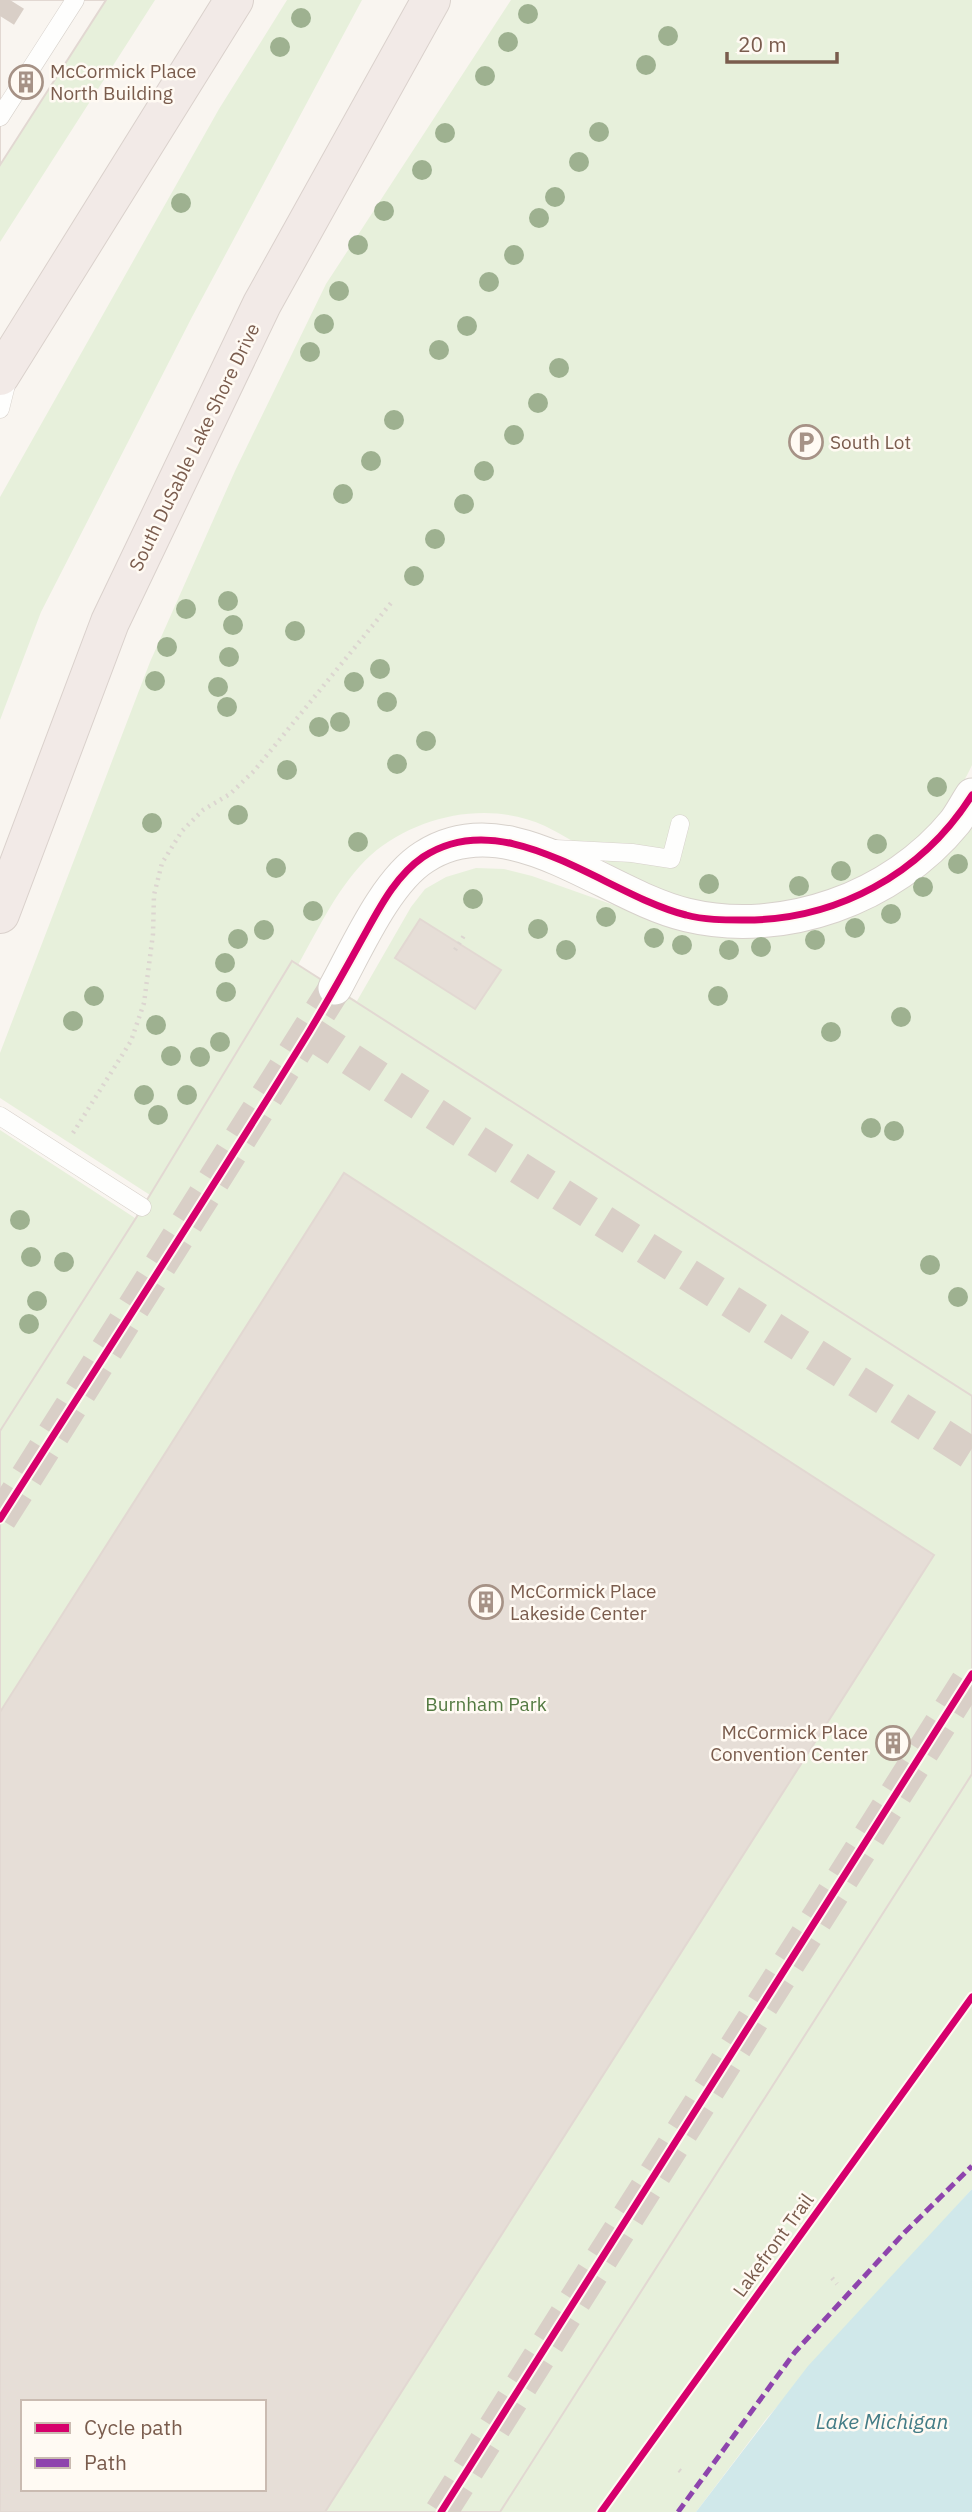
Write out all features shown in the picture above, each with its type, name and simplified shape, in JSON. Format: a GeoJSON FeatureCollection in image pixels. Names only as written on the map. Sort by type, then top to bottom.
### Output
{"type":"FeatureCollection","features":[{"type":"Feature","properties":{"kind":"highway"},"geometry":{"type":"LineString","coordinates":[[184,79],[200,0]]}},
{"type":"Feature","properties":{"kind":"highway"},"geometry":{"type":"LineString","coordinates":[[7,364],[234,0]]}},
{"type":"Feature","properties":{"kind":"highway","name":"South DuSable Lake Shore Drive"},"geometry":{"type":"LineString","coordinates":[[0,914],[110,622],[262,304],[431,2]]}},
{"type":"Feature","properties":{"kind":"street"},"geometry":{"type":"LineString","coordinates":[[335,988],[391,888],[423,857],[455,843],[486,840],[527,847],[647,901],[687,915],[722,920],[763,920],[805,914],[847,902],[889,880],[921,856],[955,822],[972,795]]}},
{"type":"Feature","properties":{"kind":"lane"},"geometry":{"type":"LineString","coordinates":[[0,117],[75,0]]}},
{"type":"Feature","properties":{"kind":"lane"},"geometry":{"type":"LineString","coordinates":[[0,409],[7,364]]}},
{"type":"Feature","properties":{"kind":"lane"},"geometry":{"type":"LineString","coordinates":[[527,847],[632,853],[671,859],[680,824]]}},
{"type":"Feature","properties":{"kind":"lane"},"geometry":{"type":"LineString","coordinates":[[0,1116],[142,1207]]}},
{"type":"Feature","properties":{"kind":"path"},"geometry":{"type":"LineString","coordinates":[[60,1154],[131,1041],[144,1003],[153,933],[153,895],[162,863],[182,831],[203,810],[230,794],[254,771],[391,603]]}},
{"type":"Feature","properties":{"kind":"path"},"geometry":{"type":"LineString","coordinates":[[455,950],[465,934]]}},
{"type":"Feature","properties":{"kind":"path"},"geometry":{"type":"LineString","coordinates":[[831,2278],[837,2284]]}},
{"type":"Feature","properties":{"kind":"path"},"geometry":{"type":"LineString","coordinates":[[678,2470],[684,2474]]}},
{"type":"Feature","properties":{"kind":"green space"},"geometry":{"type":"Polygon","coordinates":[[[106,0],[155,0],[0,242],[0,165],[106,0]]]}},
{"type":"Feature","properties":{"kind":"green space"},"geometry":{"type":"Polygon","coordinates":[[[287,0],[362,0],[192,317],[41,612],[0,720],[0,497],[219,109],[287,0]]]}},
{"type":"Feature","properties":{"kind":"green space","name":"Burnham Park"},"geometry":{"type":"Polygon","coordinates":[[[511,0],[972,0],[972,765],[950,802],[908,847],[842,888],[825,895],[752,905],[702,903],[667,893],[633,878],[545,826],[523,818],[477,813],[432,821],[389,841],[371,855],[349,879],[330,907],[298,965],[357,1001],[411,907],[425,889],[446,877],[476,868],[504,869],[532,876],[670,925],[754,937],[972,822],[972,2189],[767,2418],[696,2512],[0,2512],[0,1130],[135,1218],[150,1195],[0,1098],[0,1053],[150,662],[235,471],[326,284],[511,0]]]}},
{"type":"Feature","properties":{"kind":"water","name":"Lake Michigan"},"geometry":{"type":"Polygon","coordinates":[[[972,2189],[972,2512],[696,2512],[808,2366],[972,2189]]]}},
{"type":"Feature","properties":{"kind":"building","name":"McCormick Place North Building"},"geometry":{"type":"Polygon","coordinates":[[[0,0],[106,0],[0,165],[0,0]]]}},
{"type":"Feature","properties":{"kind":"building","name":"McCormick Place North Building"},"geometry":{"type":"Polygon","coordinates":[[[0,0],[106,0],[0,165],[0,0]]]}},
{"type":"Feature","properties":{"kind":"building"},"geometry":{"type":"Polygon","coordinates":[[[420,919],[501,970],[475,1009],[395,958],[420,919]]]}},
{"type":"Feature","properties":{"kind":"building","name":"McCormick Place Convention Center"},"geometry":{"type":"Polygon","coordinates":[[[292,961],[972,1396],[972,1774],[500,2512],[325,2512],[934,1555],[344,1173],[0,1712],[0,1431],[136,1218],[292,961]]]}},
{"type":"Feature","properties":{"kind":"building","name":"McCormick Place Lakeside Center"},"geometry":{"type":"Polygon","coordinates":[[[292,961],[972,1396],[972,1774],[500,2512],[0,2512],[0,1431],[136,1218],[292,961]]]}},
{"type":"Feature","properties":{"kind":"tunnel"},"geometry":{"type":"LineString","coordinates":[[0,16],[10,0]]}},
{"type":"Feature","properties":{"kind":"tunnel"},"geometry":{"type":"LineString","coordinates":[[0,1519],[335,988]]}},
{"type":"Feature","properties":{"kind":"tunnel"},"geometry":{"type":"LineString","coordinates":[[309,1032],[972,1454]]}},
{"type":"Feature","properties":{"kind":"tunnel"},"geometry":{"type":"LineString","coordinates":[[441,2512],[972,1674]]}},
{"type":"Feature","properties":{"kind":"marked path"},"geometry":{"type":"LineString","coordinates":[[678,2512],[795,2352],[905,2232],[972,2166]]}},
{"type":"Feature","properties":{"kind":"cycle path"},"geometry":{"type":"LineString","coordinates":[[0,1519],[316,1021],[388,895],[403,874],[423,857],[455,843],[488,840],[522,846],[556,858],[655,905],[686,915],[721,920],[777,918],[811,912],[874,888],[902,870],[928,848],[952,823],[972,795]]}},
{"type":"Feature","properties":{"kind":"cycle path"},"geometry":{"type":"LineString","coordinates":[[441,2512],[972,1674]]}},
{"type":"Feature","properties":{"kind":"cycle path","name":"Lakefront Trail"},"geometry":{"type":"LineString","coordinates":[[601,2512],[972,1997]]}},
{"type":"Feature","properties":{"kind":"place","name":"McCormick Place North Building"},"geometry":{"type":"Point","coordinates":[26,82]}},
{"type":"Feature","properties":{"kind":"place","name":"South Lot"},"geometry":{"type":"Point","coordinates":[806,442]}},
{"type":"Feature","properties":{"kind":"place","name":"McCormick Place Lakeside Center"},"geometry":{"type":"Point","coordinates":[486,1602]}},
{"type":"Feature","properties":{"kind":"place","name":"McCormick Place Convention Center"},"geometry":{"type":"Point","coordinates":[893,1743]}}]}
